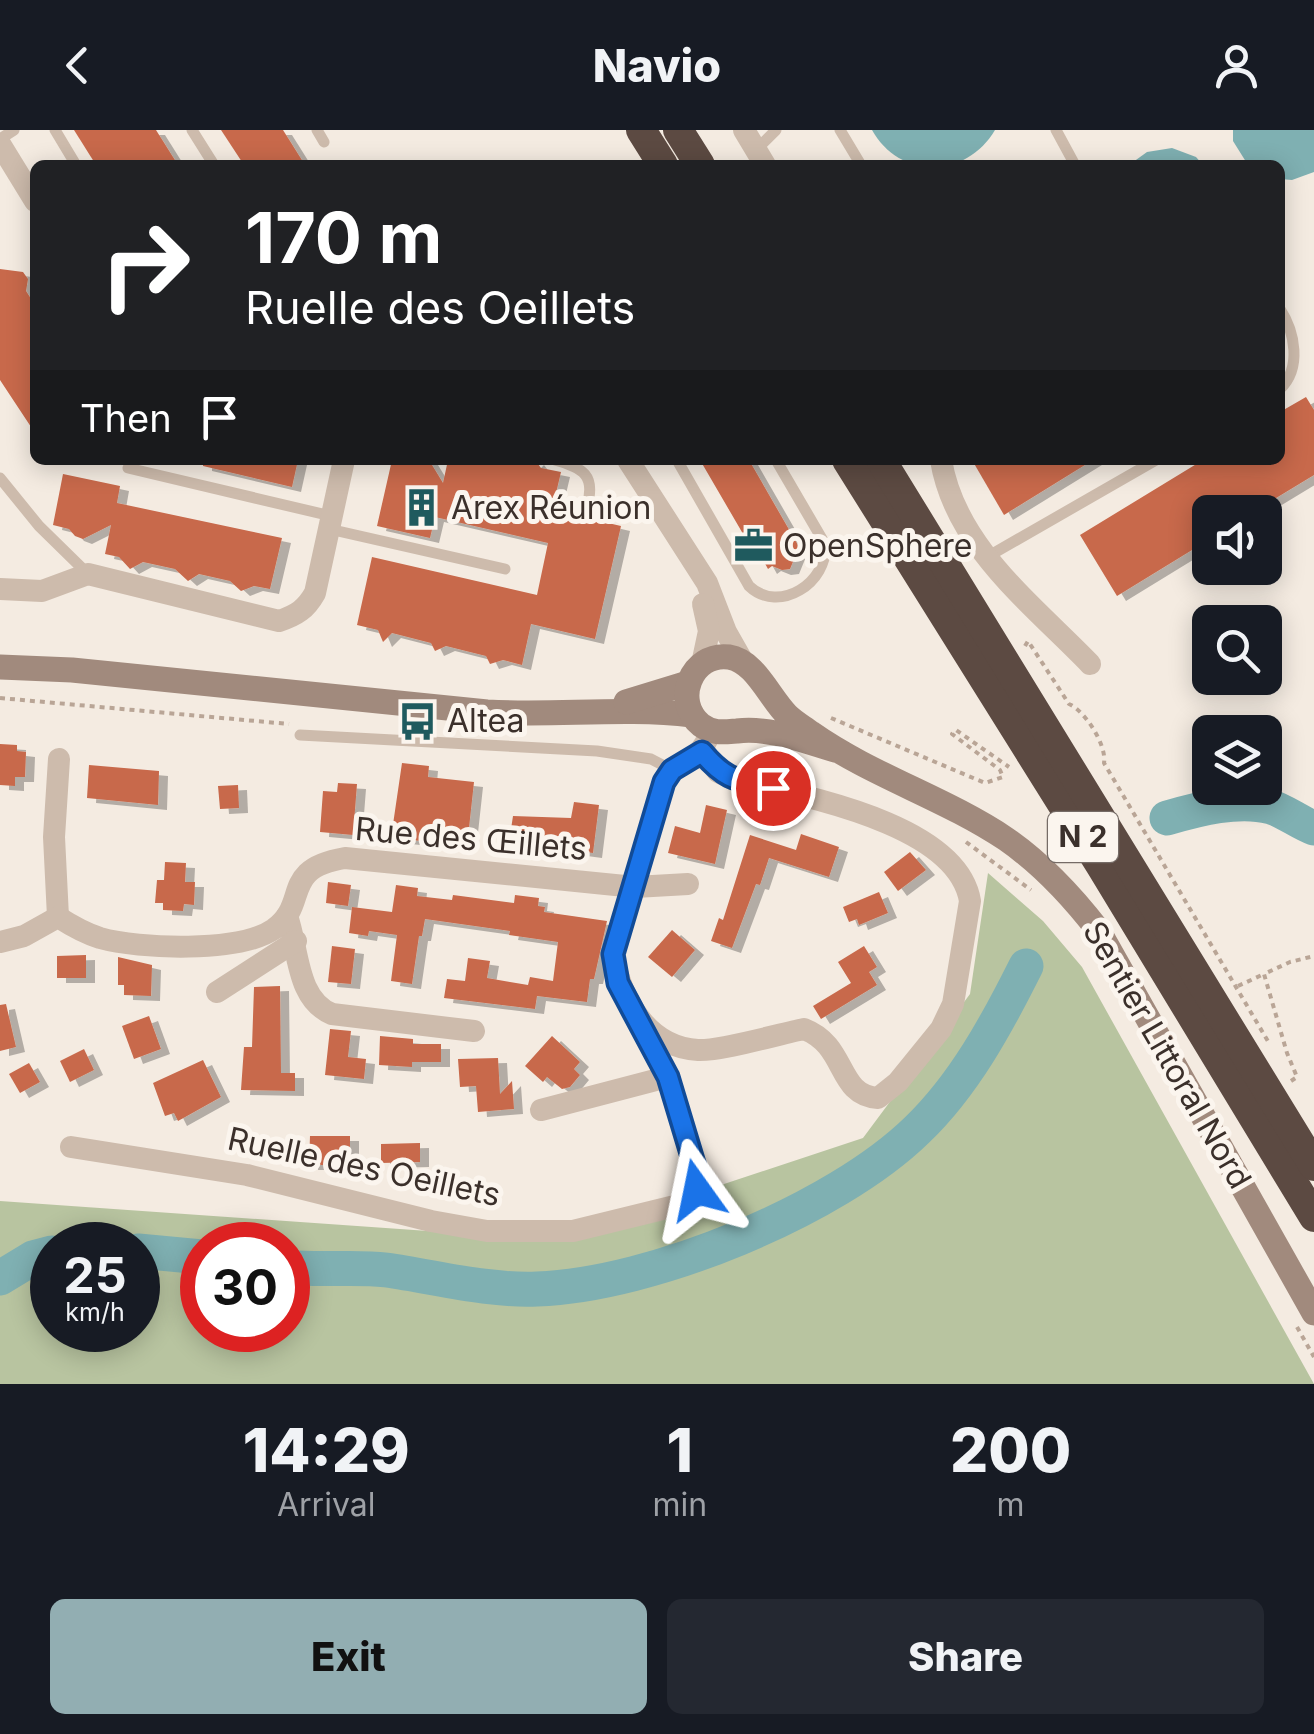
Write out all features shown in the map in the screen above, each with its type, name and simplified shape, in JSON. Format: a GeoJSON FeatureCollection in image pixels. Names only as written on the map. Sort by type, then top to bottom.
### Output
{"type":"FeatureCollection","features":[{"type":"Feature","properties":{"kind":"highway"},"geometry":{"type":"LineString","coordinates":[[641,130],[659,160]]}},
{"type":"Feature","properties":{"kind":"highway"},"geometry":{"type":"LineString","coordinates":[[678,130],[697,160]]}},
{"type":"Feature","properties":{"kind":"highway","name":"N 2"},"geometry":{"type":"LineString","coordinates":[[850,465],[1314,1217]]}},
{"type":"Feature","properties":{"kind":"highway","name":"N 2"},"geometry":{"type":"LineString","coordinates":[[884,465],[1314,1166]]}},
{"type":"Feature","properties":{"kind":"street"},"geometry":{"type":"LineString","coordinates":[[0,141],[30,192]]}},
{"type":"Feature","properties":{"kind":"street"},"geometry":{"type":"LineString","coordinates":[[0,589],[42,592],[88,574],[280,621],[308,606],[315,593],[343,465]]}},
{"type":"Feature","properties":{"kind":"street"},"geometry":{"type":"LineString","coordinates":[[631,465],[707,583],[726,632],[743,662],[788,717],[834,750],[1004,838],[1070,893],[1098,930],[1305,1318]]}},
{"type":"Feature","properties":{"kind":"street"},"geometry":{"type":"LineString","coordinates":[[943,465],[954,505],[987,558],[1090,664]]}},
{"type":"Feature","properties":{"kind":"street"},"geometry":{"type":"LineString","coordinates":[[690,558],[709,631],[686,699],[701,733]]}},
{"type":"Feature","properties":{"kind":"street"},"geometry":{"type":"LineString","coordinates":[[0,666],[526,714],[597,709],[695,674],[722,657],[743,662]]}},
{"type":"Feature","properties":{"kind":"street"},"geometry":{"type":"LineString","coordinates":[[740,730],[759,712],[762,686]]}},
{"type":"Feature","properties":{"kind":"street"},"geometry":{"type":"LineString","coordinates":[[597,709],[701,733],[740,730],[779,734],[834,750]]}},
{"type":"Feature","properties":{"kind":"street"},"geometry":{"type":"LineString","coordinates":[[672,770],[701,733]]}},
{"type":"Feature","properties":{"kind":"street","name":"Ruelle des Oeillets"},"geometry":{"type":"LineString","coordinates":[[634,1011],[654,1034],[699,1050],[804,1029],[821,1036],[849,1084],[858,1092],[878,1098],[920,1056],[953,1004],[970,901],[967,884],[955,869],[920,840],[871,815],[718,772],[701,733]]}},
{"type":"Feature","properties":{"kind":"street"},"geometry":{"type":"LineString","coordinates":[[58,758],[54,837],[58,917]]}},
{"type":"Feature","properties":{"kind":"street","name":"Ruelle des Oeillets"},"geometry":{"type":"LineString","coordinates":[[71,1147],[247,1176],[468,1228],[573,1231],[683,1204],[697,1190],[699,1180],[668,1077],[618,983],[613,954],[664,782],[672,770]]}},
{"type":"Feature","properties":{"kind":"street","name":"Rue des Œillets"},"geometry":{"type":"LineString","coordinates":[[287,916],[299,882],[307,873],[326,862],[345,858],[634,887],[688,884]]}},
{"type":"Feature","properties":{"kind":"street"},"geometry":{"type":"LineString","coordinates":[[58,917],[76,929],[113,941],[211,946],[240,943],[272,930],[287,916],[308,998],[318,1008],[332,1014],[474,1031]]}},
{"type":"Feature","properties":{"kind":"street"},"geometry":{"type":"LineString","coordinates":[[0,942],[24,936],[58,917]]}},
{"type":"Feature","properties":{"kind":"street"},"geometry":{"type":"LineString","coordinates":[[217,992],[296,941]]}},
{"type":"Feature","properties":{"kind":"street"},"geometry":{"type":"LineString","coordinates":[[541,1110],[668,1077]]}},
{"type":"Feature","properties":{"kind":"lane"},"geometry":{"type":"LineString","coordinates":[[0,141],[14,130]]}},
{"type":"Feature","properties":{"kind":"lane"},"geometry":{"type":"LineString","coordinates":[[55,130],[73,160]]}},
{"type":"Feature","properties":{"kind":"lane"},"geometry":{"type":"LineString","coordinates":[[192,130],[211,160]]}},
{"type":"Feature","properties":{"kind":"lane"},"geometry":{"type":"LineString","coordinates":[[755,148],[776,130]]}},
{"type":"Feature","properties":{"kind":"lane"},"geometry":{"type":"LineString","coordinates":[[840,130],[859,160]]}},
{"type":"Feature","properties":{"kind":"lane"},"geometry":{"type":"LineString","coordinates":[[1056,130],[1071,160]]}},
{"type":"Feature","properties":{"kind":"lane"},"geometry":{"type":"LineString","coordinates":[[1285,318],[1294,352],[1285,386]]}},
{"type":"Feature","properties":{"kind":"lane"},"geometry":{"type":"LineString","coordinates":[[571,465],[588,477],[592,488],[588,506]]}},
{"type":"Feature","properties":{"kind":"lane"},"geometry":{"type":"LineString","coordinates":[[680,465],[749,586],[771,600],[813,580],[826,556],[825,544],[779,465]]}},
{"type":"Feature","properties":{"kind":"lane"},"geometry":{"type":"LineString","coordinates":[[987,558],[1147,465]]}},
{"type":"Feature","properties":{"kind":"lane"},"geometry":{"type":"LineString","coordinates":[[128,468],[505,569]]}},
{"type":"Feature","properties":{"kind":"lane"},"geometry":{"type":"LineString","coordinates":[[0,478],[39,526],[88,574]]}},
{"type":"Feature","properties":{"kind":"lane"},"geometry":{"type":"LineString","coordinates":[[300,735],[597,751],[650,759],[672,770]]}},
{"type":"Feature","properties":{"kind":"path"},"geometry":{"type":"LineString","coordinates":[[1060,705],[1024,644],[1028,641],[1068,704],[1078,708],[1106,753],[1104,763],[1272,1049]]}},
{"type":"Feature","properties":{"kind":"path"},"geometry":{"type":"LineString","coordinates":[[788,717],[801,705],[985,783],[1002,776],[1000,770],[952,734],[956,730],[1016,772]]}},
{"type":"Feature","properties":{"kind":"path","name":"Sentier Littoral Nord"},"geometry":{"type":"LineString","coordinates":[[953,834],[990,857],[1040,900]]}},
{"type":"Feature","properties":{"kind":"path"},"geometry":{"type":"LineString","coordinates":[[1238,986],[1290,962],[1314,956]]}},
{"type":"Feature","properties":{"kind":"path"},"geometry":{"type":"LineString","coordinates":[[1264,974],[1286,1054],[1297,1078],[1290,1081]]}},
{"type":"Feature","properties":{"kind":"path"},"geometry":{"type":"LineString","coordinates":[[1305,1318],[1314,1357]]}},
{"type":"Feature","properties":{"kind":"green space"},"geometry":{"type":"Polygon","coordinates":[[[988,873],[1043,921],[1082,967],[1314,1384],[0,1384],[0,1201],[299,1222],[180,1222],[180,1352],[310,1352],[310,1223],[555,1240],[863,1138],[970,994],[988,873]]]}},
{"type":"Feature","properties":{"kind":"water"},"geometry":{"type":"Polygon","coordinates":[[[872,130],[995,130],[983,146],[962,160],[904,160],[884,146],[872,130]]]}},
{"type":"Feature","properties":{"kind":"water"},"geometry":{"type":"Polygon","coordinates":[[[1233,130],[1314,130],[1314,172],[1285,179],[1285,160],[1245,160],[1233,141],[1233,130]]]}},
{"type":"Feature","properties":{"kind":"water"},"geometry":{"type":"Polygon","coordinates":[[[1172,148],[1199,160],[1136,160],[1147,152],[1172,148]]]}},
{"type":"Feature","properties":{"kind":"building"},"geometry":{"type":"Polygon","coordinates":[[[74,130],[156,130],[175,160],[93,160],[74,130]]]}},
{"type":"Feature","properties":{"kind":"building"},"geometry":{"type":"Polygon","coordinates":[[[221,130],[283,130],[302,160],[241,160],[221,130]]]}},
{"type":"Feature","properties":{"kind":"building"},"geometry":{"type":"Polygon","coordinates":[[[0,269],[23,272],[28,279],[30,425],[0,380],[0,269]]]}},
{"type":"Feature","properties":{"kind":"building"},"geometry":{"type":"Polygon","coordinates":[[[1306,397],[1314,410],[1314,475],[1281,495],[1192,495],[1192,550],[1117,596],[1080,535],[1195,465],[1285,465],[1285,409],[1306,397]]]}},
{"type":"Feature","properties":{"kind":"building"},"geometry":{"type":"Polygon","coordinates":[[[203,465],[297,465],[292,487],[203,465]]]}},
{"type":"Feature","properties":{"kind":"building"},"geometry":{"type":"Polygon","coordinates":[[[391,465],[432,465],[443,483],[447,465],[539,465],[561,472],[552,510],[621,526],[595,639],[531,624],[522,665],[503,660],[490,664],[486,656],[446,646],[435,651],[431,643],[392,633],[383,642],[378,630],[357,625],[372,557],[537,595],[548,543],[435,517],[430,538],[377,526],[391,465]]]}},
{"type":"Feature","properties":{"kind":"building"},"geometry":{"type":"Polygon","coordinates":[[[703,465],[752,465],[799,547],[790,569],[782,570],[772,566],[768,569],[757,549],[753,551],[703,465]]]}},
{"type":"Feature","properties":{"kind":"building"},"geometry":{"type":"Polygon","coordinates":[[[975,465],[1085,465],[1004,515],[975,465]]]}},
{"type":"Feature","properties":{"kind":"building"},"geometry":{"type":"Polygon","coordinates":[[[63,474],[120,486],[117,503],[282,538],[270,589],[254,586],[241,591],[230,581],[199,574],[188,581],[175,569],[143,562],[130,569],[119,557],[105,554],[111,525],[83,539],[69,529],[53,525],[63,474]]]}},
{"type":"Feature","properties":{"kind":"building"},"geometry":{"type":"Polygon","coordinates":[[[0,744],[17,745],[17,751],[26,752],[25,777],[15,777],[15,786],[0,785],[0,744]]]}},
{"type":"Feature","properties":{"kind":"building"},"geometry":{"type":"Polygon","coordinates":[[[402,763],[429,766],[428,777],[474,782],[468,837],[423,832],[422,841],[391,838],[402,763]]]}},
{"type":"Feature","properties":{"kind":"building"},"geometry":{"type":"Polygon","coordinates":[[[89,765],[159,771],[158,805],[87,798],[89,765]]]}},
{"type":"Feature","properties":{"kind":"building"},"geometry":{"type":"Polygon","coordinates":[[[338,783],[357,784],[353,835],[320,832],[323,791],[337,792],[338,783]]]}},
{"type":"Feature","properties":{"kind":"building"},"geometry":{"type":"Polygon","coordinates":[[[238,785],[239,808],[220,809],[218,786],[238,785]]]}},
{"type":"Feature","properties":{"kind":"building"},"geometry":{"type":"Polygon","coordinates":[[[574,802],[599,805],[593,853],[541,846],[541,853],[505,850],[507,828],[511,829],[513,816],[571,818],[574,802]]]}},
{"type":"Feature","properties":{"kind":"building"},"geometry":{"type":"Polygon","coordinates":[[[706,805],[727,810],[715,864],[668,853],[675,826],[700,833],[706,805]]]}},
{"type":"Feature","properties":{"kind":"building"},"geometry":{"type":"Polygon","coordinates":[[[801,834],[839,847],[829,877],[769,858],[732,948],[711,941],[719,918],[723,920],[750,835],[796,850],[801,834]]]}},
{"type":"Feature","properties":{"kind":"building"},"geometry":{"type":"Polygon","coordinates":[[[910,852],[926,870],[898,891],[884,872],[910,852]]]}},
{"type":"Feature","properties":{"kind":"building"},"geometry":{"type":"Polygon","coordinates":[[[165,862],[186,863],[185,882],[195,882],[194,905],[184,904],[183,911],[163,910],[163,903],[155,903],[157,880],[164,880],[165,862]]]}},
{"type":"Feature","properties":{"kind":"building"},"geometry":{"type":"Polygon","coordinates":[[[328,882],[351,885],[348,906],[326,903],[328,882]]]}},
{"type":"Feature","properties":{"kind":"building"},"geometry":{"type":"Polygon","coordinates":[[[396,885],[418,888],[417,896],[452,900],[453,895],[514,903],[515,895],[539,898],[538,906],[545,907],[544,912],[607,921],[587,1002],[537,996],[535,1009],[444,998],[447,979],[465,981],[468,958],[490,961],[487,978],[528,985],[530,977],[553,981],[558,942],[425,919],[412,984],[391,981],[397,935],[349,933],[352,907],[392,912],[396,885]]]}},
{"type":"Feature","properties":{"kind":"building"},"geometry":{"type":"Polygon","coordinates":[[[879,892],[888,913],[859,925],[857,919],[849,922],[843,907],[879,892]]]}},
{"type":"Feature","properties":{"kind":"building"},"geometry":{"type":"Polygon","coordinates":[[[672,930],[695,950],[672,977],[648,957],[672,930]]]}},
{"type":"Feature","properties":{"kind":"building"},"geometry":{"type":"Polygon","coordinates":[[[332,946],[355,949],[351,984],[328,982],[332,946]]]}},
{"type":"Feature","properties":{"kind":"building"},"geometry":{"type":"Polygon","coordinates":[[[864,946],[877,967],[869,972],[877,985],[821,1019],[813,1006],[851,983],[838,962],[864,946]]]}},
{"type":"Feature","properties":{"kind":"building"},"geometry":{"type":"Polygon","coordinates":[[[86,955],[86,978],[57,978],[57,956],[86,955]]]}},
{"type":"Feature","properties":{"kind":"building"},"geometry":{"type":"Polygon","coordinates":[[[118,957],[152,965],[151,996],[124,995],[124,985],[118,985],[118,957]]]}},
{"type":"Feature","properties":{"kind":"building"},"geometry":{"type":"Polygon","coordinates":[[[280,986],[281,1073],[295,1073],[295,1091],[241,1090],[244,1047],[252,1047],[254,987],[280,986]]]}},
{"type":"Feature","properties":{"kind":"building"},"geometry":{"type":"Polygon","coordinates":[[[6,1004],[16,1047],[0,1051],[0,1005],[6,1004]]]}},
{"type":"Feature","properties":{"kind":"building"},"geometry":{"type":"Polygon","coordinates":[[[149,1016],[161,1049],[134,1059],[122,1026],[149,1016]]]}},
{"type":"Feature","properties":{"kind":"building"},"geometry":{"type":"Polygon","coordinates":[[[330,1029],[351,1031],[348,1057],[366,1059],[364,1079],[325,1075],[330,1029]]]}},
{"type":"Feature","properties":{"kind":"building"},"geometry":{"type":"Polygon","coordinates":[[[380,1036],[413,1039],[413,1044],[441,1044],[441,1062],[412,1062],[412,1067],[379,1065],[380,1036]]]}},
{"type":"Feature","properties":{"kind":"building"},"geometry":{"type":"Polygon","coordinates":[[[552,1036],[580,1062],[574,1069],[580,1075],[570,1087],[562,1089],[547,1077],[543,1082],[525,1066],[552,1036]]]}},
{"type":"Feature","properties":{"kind":"building"},"geometry":{"type":"Polygon","coordinates":[[[84,1049],[94,1070],[70,1082],[60,1061],[84,1049]]]}},
{"type":"Feature","properties":{"kind":"building"},"geometry":{"type":"Polygon","coordinates":[[[498,1058],[500,1094],[512,1081],[514,1109],[478,1112],[476,1086],[460,1087],[458,1059],[498,1058]]]}},
{"type":"Feature","properties":{"kind":"building"},"geometry":{"type":"Polygon","coordinates":[[[203,1060],[221,1097],[178,1121],[174,1113],[165,1116],[153,1083],[203,1060]]]}},
{"type":"Feature","properties":{"kind":"building"},"geometry":{"type":"Polygon","coordinates":[[[29,1063],[40,1082],[20,1093],[9,1074],[29,1063]]]}},
{"type":"Feature","properties":{"kind":"building"},"geometry":{"type":"Polygon","coordinates":[[[310,1136],[350,1136],[350,1165],[309,1165],[310,1136]]]}},
{"type":"Feature","properties":{"kind":"building"},"geometry":{"type":"Polygon","coordinates":[[[420,1143],[420,1162],[381,1163],[381,1144],[420,1143]]]}},
{"type":"Feature","properties":{"kind":"waterway"},"geometry":{"type":"LineString","coordinates":[[1167,818],[1246,804],[1276,809],[1314,828]]}},
{"type":"Feature","properties":{"kind":"waterway"},"geometry":{"type":"LineString","coordinates":[[310,1269],[374,1269],[480,1286],[537,1289],[633,1274],[739,1238],[839,1188],[882,1160],[917,1130],[964,1074],[1026,966]]}},
{"type":"Feature","properties":{"kind":"waterway"},"geometry":{"type":"LineString","coordinates":[[160,1253],[180,1255]]}},
{"type":"Feature","properties":{"kind":"waterway"},"geometry":{"type":"LineString","coordinates":[[0,1278],[30,1260]]}},
{"type":"Feature","properties":{"kind":"place","name":"Arex Réunion"},"geometry":{"type":"Point","coordinates":[421,508]}},
{"type":"Feature","properties":{"kind":"place","name":"OpenSphere"},"geometry":{"type":"Point","coordinates":[753,546]}},
{"type":"Feature","properties":{"kind":"place","name":"Altea"},"geometry":{"type":"Point","coordinates":[417,721]}},
{"type":"Feature","properties":{"kind":"route"},"geometry":{"type":"LineString","coordinates":[[697,1190],[699,1180],[668,1077],[618,983],[613,954],[664,782],[672,770],[702,752],[718,772],[773,788]]}}]}
